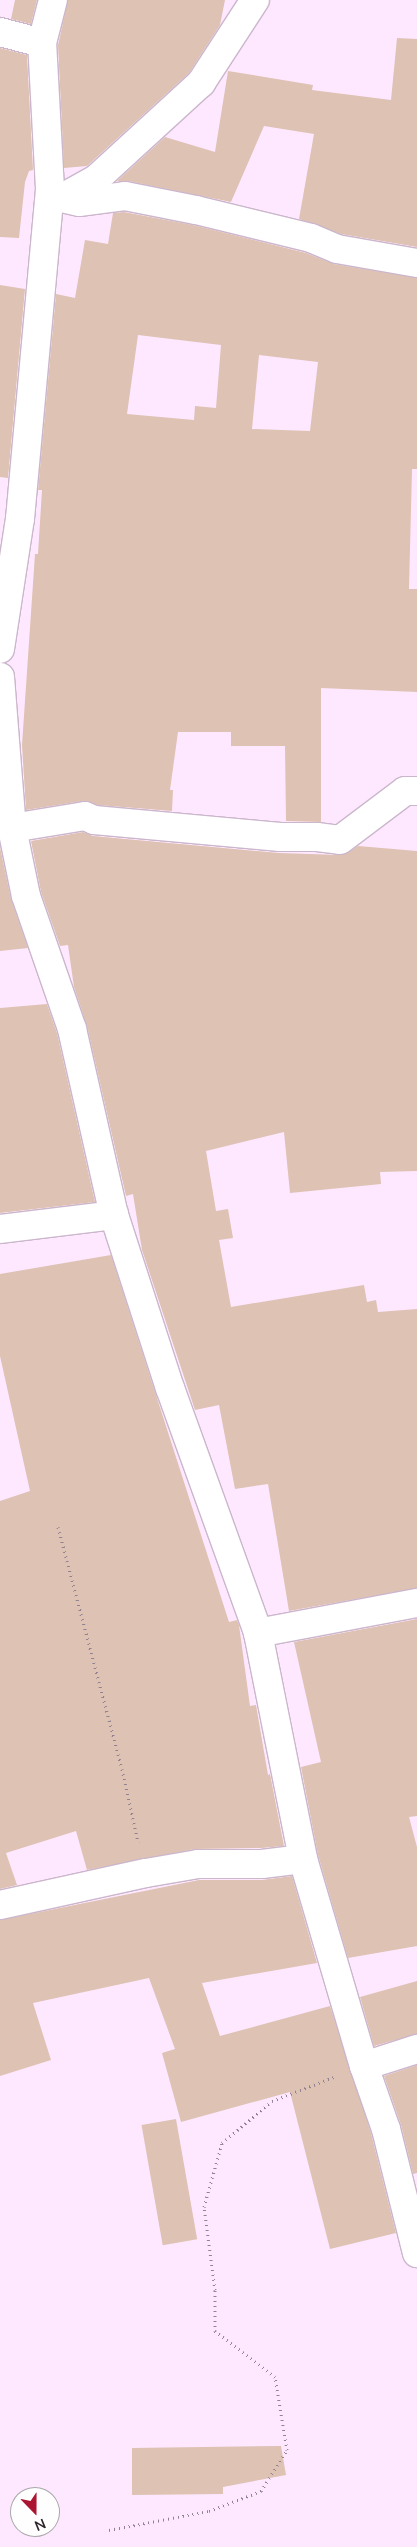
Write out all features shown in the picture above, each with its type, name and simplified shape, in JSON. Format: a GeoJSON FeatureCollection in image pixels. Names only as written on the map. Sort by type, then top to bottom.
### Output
{"type":"FeatureCollection","features":[{"type":"Feature","properties":{"kind":"street"},"geometry":{"type":"LineString","coordinates":[[0,650],[20,519],[56,194],[42,43],[52,0]]}},
{"type":"Feature","properties":{"kind":"street"},"geometry":{"type":"LineString","coordinates":[[56,194],[95,180],[201,83],[255,0]]}},
{"type":"Feature","properties":{"kind":"street"},"geometry":{"type":"LineString","coordinates":[[0,32],[42,43]]}},
{"type":"Feature","properties":{"kind":"street"},"geometry":{"type":"LineString","coordinates":[[56,194],[79,202],[125,196],[196,210],[292,234],[337,249],[417,263]]}},
{"type":"Feature","properties":{"kind":"street"},"geometry":{"type":"LineString","coordinates":[[0,677],[12,828],[26,896],[72,1029],[114,1215],[170,1388],[258,1634],[303,1859],[364,2066],[386,2129],[417,2253]]}},
{"type":"Feature","properties":{"kind":"street"},"geometry":{"type":"LineString","coordinates":[[12,828],[85,816],[94,820],[280,837],[317,837],[340,840],[405,791],[417,791]]}},
{"type":"Feature","properties":{"kind":"street"},"geometry":{"type":"LineString","coordinates":[[0,1229],[114,1215]]}},
{"type":"Feature","properties":{"kind":"street"},"geometry":{"type":"LineString","coordinates":[[258,1634],[417,1603]]}},
{"type":"Feature","properties":{"kind":"street"},"geometry":{"type":"LineString","coordinates":[[0,1905],[146,1873],[198,1864],[262,1864],[303,1859]]}},
{"type":"Feature","properties":{"kind":"street"},"geometry":{"type":"LineString","coordinates":[[364,2066],[417,2049]]}},
{"type":"Feature","properties":{"kind":"path"},"geometry":{"type":"LineString","coordinates":[[58,1527],[122,1769],[146,1873]]}},
{"type":"Feature","properties":{"kind":"path"},"geometry":{"type":"LineString","coordinates":[[108,2530],[209,2511],[261,2491],[287,2450],[275,2378],[215,2331],[215,2290],[204,2206],[222,2143],[272,2101],[364,2066]]}},
{"type":"Feature","properties":{"kind":"building"},"geometry":{"type":"Polygon","coordinates":[[[15,0],[37,0],[31,24],[11,19],[15,0]]]}},
{"type":"Feature","properties":{"kind":"building"},"geometry":{"type":"Polygon","coordinates":[[[68,0],[225,0],[220,25],[189,73],[87,166],[64,168],[58,45],[68,0]]]}},
{"type":"Feature","properties":{"kind":"building"},"geometry":{"type":"Polygon","coordinates":[[[397,38],[417,39],[417,247],[341,234],[299,219],[314,134],[264,126],[231,202],[128,181],[117,181],[165,137],[215,152],[228,71],[313,85],[312,90],[391,100],[397,38]]]}},
{"type":"Feature","properties":{"kind":"building"},"geometry":{"type":"Polygon","coordinates":[[[0,48],[27,55],[33,170],[29,171],[25,182],[19,238],[0,237],[0,48]]]}},
{"type":"Feature","properties":{"kind":"building"},"geometry":{"type":"Polygon","coordinates":[[[124,212],[193,225],[306,253],[334,264],[417,278],[417,469],[412,469],[409,589],[417,589],[417,692],[321,688],[321,822],[286,821],[285,746],[231,746],[231,732],[178,732],[170,790],[173,790],[172,811],[98,805],[83,801],[26,810],[22,745],[35,554],[38,554],[42,490],[38,490],[56,294],[75,298],[85,240],[108,244],[113,213],[124,212]],[[138,335],[127,414],[194,420],[195,406],[216,408],[221,345],[138,335]],[[259,355],[252,429],[310,431],[318,362],[259,355]]]}},
{"type":"Feature","properties":{"kind":"building"},"geometry":{"type":"Polygon","coordinates":[[[0,285],[25,289],[8,478],[0,477],[0,285]]]}},
{"type":"Feature","properties":{"kind":"building"},"geometry":{"type":"Polygon","coordinates":[[[83,832],[93,836],[279,853],[339,855],[349,852],[358,846],[417,851],[417,1171],[380,1172],[381,1184],[290,1193],[284,1132],[206,1151],[216,1211],[228,1209],[233,1238],[219,1240],[231,1307],[364,1285],[367,1302],[376,1300],[378,1312],[417,1309],[417,1588],[289,1611],[268,1484],[235,1489],[219,1405],[195,1410],[142,1250],[133,1194],[126,1196],[87,1026],[74,987],[68,945],[60,946],[41,892],[31,841],[83,832]]]}},
{"type":"Feature","properties":{"kind":"building"},"geometry":{"type":"Polygon","coordinates":[[[0,847],[11,899],[28,948],[0,951],[0,847]]]}},
{"type":"Feature","properties":{"kind":"building"},"geometry":{"type":"Polygon","coordinates":[[[47,1004],[57,1033],[95,1202],[0,1213],[0,1008],[47,1004]]]}},
{"type":"Feature","properties":{"kind":"building"},"geometry":{"type":"Polygon","coordinates":[[[111,1255],[229,1622],[237,1620],[239,1625],[250,1706],[256,1705],[268,1775],[270,1774],[284,1846],[195,1849],[87,1870],[76,1831],[6,1853],[17,1885],[0,1889],[0,1501],[30,1491],[0,1356],[0,1274],[111,1255]]]}},
{"type":"Feature","properties":{"kind":"building"},"geometry":{"type":"Polygon","coordinates":[[[417,1619],[417,1816],[409,1817],[417,1847],[417,1946],[348,1958],[318,1855],[301,1767],[321,1762],[294,1642],[417,1619]]]}},
{"type":"Feature","properties":{"kind":"building"},"geometry":{"type":"Polygon","coordinates":[[[292,1876],[317,1963],[202,1983],[220,2036],[330,2006],[371,2133],[396,2233],[330,2249],[290,2092],[181,2122],[162,2053],[175,2049],[149,1978],[33,2003],[51,2060],[0,2076],[0,1920],[199,1880],[262,1880],[292,1876]]]}},
{"type":"Feature","properties":{"kind":"building"},"geometry":{"type":"Polygon","coordinates":[[[417,1981],[417,2034],[374,2046],[360,1997],[417,1981]]]}},
{"type":"Feature","properties":{"kind":"building"},"geometry":{"type":"Polygon","coordinates":[[[417,2065],[417,2173],[413,2174],[401,2125],[384,2076],[417,2065]]]}},
{"type":"Feature","properties":{"kind":"building"},"geometry":{"type":"Polygon","coordinates":[[[176,2119],[197,2239],[163,2245],[142,2125],[176,2119]]]}},
{"type":"Feature","properties":{"kind":"building"},"geometry":{"type":"Polygon","coordinates":[[[281,2446],[286,2475],[223,2487],[223,2494],[132,2495],[132,2448],[281,2446]]]}}]}
